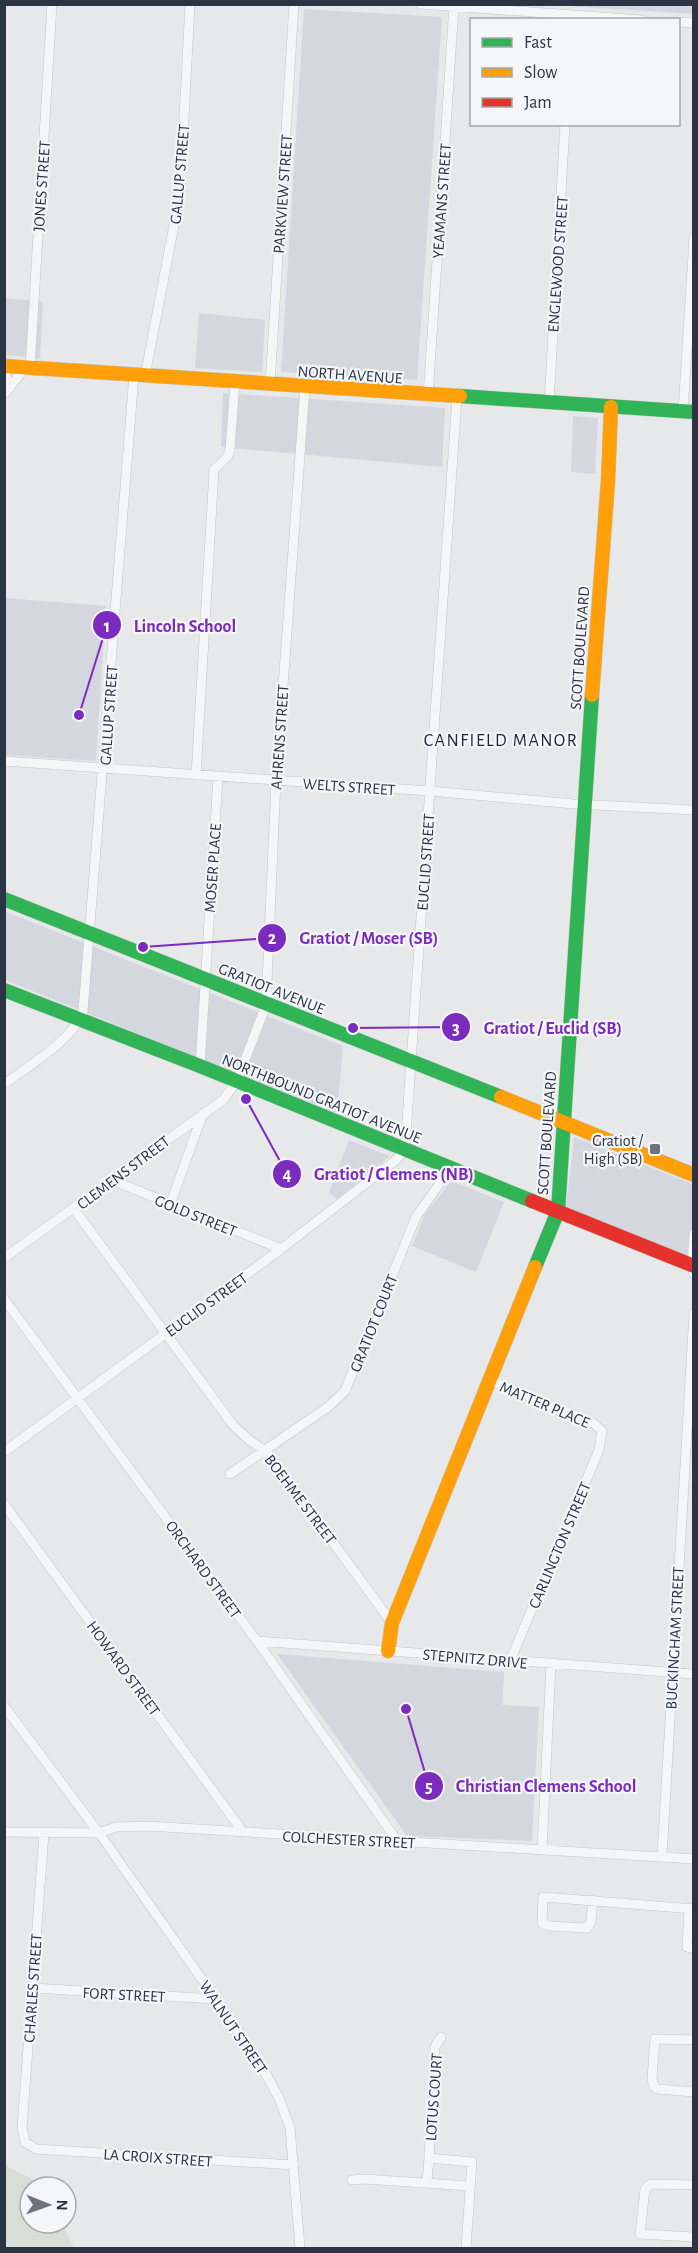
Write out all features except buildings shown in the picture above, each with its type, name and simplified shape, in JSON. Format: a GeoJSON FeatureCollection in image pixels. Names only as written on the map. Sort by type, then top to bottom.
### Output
{"type":"FeatureCollection","features":[{"type":"Feature","properties":{"kind":"main road","name":"NORTH AVENUE"},"geometry":{"type":"LineString","coordinates":[[4,366],[688,412]]}},
{"type":"Feature","properties":{"kind":"main road","name":"SCOTT BOULEVARD"},"geometry":{"type":"LineString","coordinates":[[388,1651],[392,1623],[558,1211],[611,407]]}},
{"type":"Feature","properties":{"kind":"main road","name":"GRATIOT AVENUE"},"geometry":{"type":"LineString","coordinates":[[4,899],[266,1005],[412,1060],[693,1175]]}},
{"type":"Feature","properties":{"kind":"main road","name":"NORTHBOUND GRATIOT AVENUE"},"geometry":{"type":"LineString","coordinates":[[4,990],[200,1066],[693,1268]]}},
{"type":"Feature","properties":{"kind":"street","name":"JONES STREET"},"geometry":{"type":"LineString","coordinates":[[28,367],[52,4]]}},
{"type":"Feature","properties":{"kind":"street","name":"GALLUP STREET"},"geometry":{"type":"LineString","coordinates":[[80,1019],[84,1004],[139,376],[180,194],[190,4]]}},
{"type":"Feature","properties":{"kind":"street","name":"PARKVIEW STREET"},"geometry":{"type":"LineString","coordinates":[[270,384],[294,4]]}},
{"type":"Feature","properties":{"kind":"street"},"geometry":{"type":"LineString","coordinates":[[420,4],[595,18]]}},
{"type":"Feature","properties":{"kind":"street","name":"YEAMANS STREET"},"geometry":{"type":"LineString","coordinates":[[428,396],[454,6]]}},
{"type":"Feature","properties":{"kind":"street","name":"ENGLEWOOD STREET"},"geometry":{"type":"LineString","coordinates":[[549,403],[566,126]]}},
{"type":"Feature","properties":{"kind":"street"},"geometry":{"type":"LineString","coordinates":[[688,412],[693,239]]}},
{"type":"Feature","properties":{"kind":"street"},"geometry":{"type":"LineString","coordinates":[[7,391],[28,367]]}},
{"type":"Feature","properties":{"kind":"street"},"geometry":{"type":"LineString","coordinates":[[4,371],[7,391]]}},
{"type":"Feature","properties":{"kind":"street"},"geometry":{"type":"LineString","coordinates":[[196,775],[214,470],[228,456],[230,449],[235,382]]}},
{"type":"Feature","properties":{"kind":"street","name":"AHRENS STREET"},"geometry":{"type":"LineString","coordinates":[[237,1082],[266,1005],[276,781],[305,387]]}},
{"type":"Feature","properties":{"kind":"street","name":"EUCLID STREET"},"geometry":{"type":"LineString","coordinates":[[4,1452],[281,1249],[396,1160],[405,1149],[458,397]]}},
{"type":"Feature","properties":{"kind":"street","name":"WELTS STREET"},"geometry":{"type":"LineString","coordinates":[[4,761],[693,810]]}},
{"type":"Feature","properties":{"kind":"street","name":"MOSER PLACE"},"geometry":{"type":"LineString","coordinates":[[200,1066],[218,777]]}},
{"type":"Feature","properties":{"kind":"street"},"geometry":{"type":"LineString","coordinates":[[4,1084],[65,1038],[80,1019]]}},
{"type":"Feature","properties":{"kind":"street","name":"CLEMENS STREET"},"geometry":{"type":"LineString","coordinates":[[4,1258],[223,1100],[237,1082]]}},
{"type":"Feature","properties":{"kind":"street"},"geometry":{"type":"LineString","coordinates":[[170,1205],[203,1113]]}},
{"type":"Feature","properties":{"kind":"street","name":"GRATIOT COURT"},"geometry":{"type":"LineString","coordinates":[[230,1474],[328,1407],[345,1390],[416,1217],[450,1169]]}},
{"type":"Feature","properties":{"kind":"street","name":"GOLD STREET"},"geometry":{"type":"LineString","coordinates":[[112,1180],[281,1249]]}},
{"type":"Feature","properties":{"kind":"street","name":"BOEHME STREET"},"geometry":{"type":"LineString","coordinates":[[74,1209],[233,1425],[249,1440],[266,1451],[392,1623]]}},
{"type":"Feature","properties":{"kind":"street"},"geometry":{"type":"LineString","coordinates":[[693,1234],[693,1268]]}},
{"type":"Feature","properties":{"kind":"street","name":"ORCHARD STREET"},"geometry":{"type":"LineString","coordinates":[[4,1299],[256,1641],[398,1842]]}},
{"type":"Feature","properties":{"kind":"street","name":"BUCKINGHAM STREET"},"geometry":{"type":"LineString","coordinates":[[662,1856],[693,1313]]}},
{"type":"Feature","properties":{"kind":"street","name":"MATTER PLACE"},"geometry":{"type":"LineString","coordinates":[[490,1380],[593,1423],[599,1428]]}},
{"type":"Feature","properties":{"kind":"street","name":"CARLINGTON STREET"},"geometry":{"type":"LineString","coordinates":[[510,1661],[599,1450],[602,1431],[599,1428]]}},
{"type":"Feature","properties":{"kind":"street","name":"HOWARD STREET"},"geometry":{"type":"LineString","coordinates":[[4,1504],[243,1832]]}},
{"type":"Feature","properties":{"kind":"street","name":"STEPNITZ DRIVE"},"geometry":{"type":"LineString","coordinates":[[256,1641],[693,1674]]}},
{"type":"Feature","properties":{"kind":"street"},"geometry":{"type":"LineString","coordinates":[[542,1850],[551,1664]]}},
{"type":"Feature","properties":{"kind":"street","name":"WALNUT STREET"},"geometry":{"type":"LineString","coordinates":[[4,1706],[99,1833],[249,2048],[279,2098],[290,2128],[300,2248]]}},
{"type":"Feature","properties":{"kind":"street","name":"COLCHESTER STREET"},"geometry":{"type":"LineString","coordinates":[[4,1832],[99,1833],[116,1827],[147,1826],[693,1859]]}},
{"type":"Feature","properties":{"kind":"street","name":"CHARLES STREET"},"geometry":{"type":"LineString","coordinates":[[25,2142],[22,2128],[44,1833]]}},
{"type":"Feature","properties":{"kind":"street"},"geometry":{"type":"LineString","coordinates":[[593,1900],[591,1922],[587,1928],[549,1926],[542,1923],[543,1897],[593,1900],[691,1908],[690,1948]]}},
{"type":"Feature","properties":{"kind":"street","name":"FORT STREET"},"geometry":{"type":"LineString","coordinates":[[33,1988],[215,1999]]}},
{"type":"Feature","properties":{"kind":"street","name":"LOTUS COURT"},"geometry":{"type":"LineString","coordinates":[[427,2182],[435,2047],[441,2037]]}},
{"type":"Feature","properties":{"kind":"street"},"geometry":{"type":"LineString","coordinates":[[693,2040],[655,2038],[652,2079],[657,2089],[693,2092]]}},
{"type":"Feature","properties":{"kind":"street","name":"LA CROIX STREET"},"geometry":{"type":"LineString","coordinates":[[25,2142],[36,2149],[294,2165]]}},
{"type":"Feature","properties":{"kind":"street","name":"LOTUS COURT"},"geometry":{"type":"LineString","coordinates":[[429,2158],[472,2162],[466,2248]]}},
{"type":"Feature","properties":{"kind":"street"},"geometry":{"type":"LineString","coordinates":[[352,2180],[427,2182],[470,2186]]}},
{"type":"Feature","properties":{"kind":"street"},"geometry":{"type":"LineString","coordinates":[[693,2185],[651,2184],[645,2188],[640,2234],[693,2237]]}},
{"type":"Feature","properties":{"kind":"shaded area"},"geometry":{"type":"Polygon","coordinates":[[[551,5],[693,5],[693,14],[551,5]]]}},
{"type":"Feature","properties":{"kind":"shaded area"},"geometry":{"type":"Polygon","coordinates":[[[304,9],[442,17],[417,380],[281,372],[304,9]]]}},
{"type":"Feature","properties":{"kind":"shaded area"},"geometry":{"type":"Polygon","coordinates":[[[4,298],[43,302],[40,358],[5,355],[4,298]]]}},
{"type":"Feature","properties":{"kind":"shaded area"},"geometry":{"type":"Polygon","coordinates":[[[199,313],[265,320],[262,372],[195,368],[199,313]]]}},
{"type":"Feature","properties":{"kind":"shaded area"},"geometry":{"type":"Polygon","coordinates":[[[223,393],[445,408],[442,467],[221,447],[223,393]]]}},
{"type":"Feature","properties":{"kind":"shaded area"},"geometry":{"type":"Polygon","coordinates":[[[573,416],[598,418],[595,474],[571,472],[573,416]]]}},
{"type":"Feature","properties":{"kind":"shaded area"},"geometry":{"type":"Polygon","coordinates":[[[5,598],[106,606],[96,761],[5,755],[5,598]]]}},
{"type":"Feature","properties":{"kind":"shaded area"},"geometry":{"type":"Polygon","coordinates":[[[4,911],[343,1046],[337,1113],[5,980],[4,911]]]}},
{"type":"Feature","properties":{"kind":"shaded area"},"geometry":{"type":"Polygon","coordinates":[[[574,1137],[693,1184],[693,1260],[566,1209],[574,1137]]]}},
{"type":"Feature","properties":{"kind":"shaded area"},"geometry":{"type":"Polygon","coordinates":[[[349,1140],[390,1156],[337,1199],[329,1192],[349,1140]]]}},
{"type":"Feature","properties":{"kind":"shaded area"},"geometry":{"type":"Polygon","coordinates":[[[451,1181],[504,1202],[476,1272],[412,1246],[424,1216],[451,1181]]]}},
{"type":"Feature","properties":{"kind":"shaded area"},"geometry":{"type":"Polygon","coordinates":[[[277,1654],[504,1672],[502,1705],[539,1707],[532,1841],[407,1836],[277,1654]]]}},
{"type":"Feature","properties":{"kind":"shaded area"},"geometry":{"type":"Polygon","coordinates":[[[5,2165],[24,2175],[18,2175],[18,2235],[68,2235],[74,2248],[5,2248],[5,2165]]]}},
{"type":"Feature","properties":{"kind":"traffic: fast"},"geometry":{"type":"LineString","coordinates":[[460,396],[694,412]]}},
{"type":"Feature","properties":{"kind":"traffic: fast"},"geometry":{"type":"LineString","coordinates":[[535,1267],[558,1211],[592,695]]}},
{"type":"Feature","properties":{"kind":"traffic: fast"},"geometry":{"type":"LineString","coordinates":[[4,899],[501,1097]]}},
{"type":"Feature","properties":{"kind":"traffic: fast"},"geometry":{"type":"LineString","coordinates":[[4,990],[200,1066],[532,1201]]}},
{"type":"Feature","properties":{"kind":"traffic: slow"},"geometry":{"type":"LineString","coordinates":[[4,366],[460,396]]}},
{"type":"Feature","properties":{"kind":"traffic: slow"},"geometry":{"type":"LineString","coordinates":[[592,695],[608,481],[611,407]]}},
{"type":"Feature","properties":{"kind":"traffic: slow"},"geometry":{"type":"LineString","coordinates":[[501,1097],[694,1175]]}},
{"type":"Feature","properties":{"kind":"traffic: slow"},"geometry":{"type":"LineString","coordinates":[[388,1651],[392,1623],[535,1267]]}},
{"type":"Feature","properties":{"kind":"traffic: jam"},"geometry":{"type":"LineString","coordinates":[[532,1201],[694,1266]]}},
{"type":"Feature","properties":{"kind":"place","name":"Lincoln School"},"geometry":{"type":"Point","coordinates":[79,715]}},
{"type":"Feature","properties":{"kind":"place","name":"Gratiot / Moser (SB)"},"geometry":{"type":"Point","coordinates":[143,947]}},
{"type":"Feature","properties":{"kind":"place","name":"Gratiot / Euclid (SB)"},"geometry":{"type":"Point","coordinates":[353,1028]}},
{"type":"Feature","properties":{"kind":"place","name":"Gratiot / Clemens (NB)"},"geometry":{"type":"Point","coordinates":[246,1099]}},
{"type":"Feature","properties":{"kind":"place","name":"Gratiot / High (SB)"},"geometry":{"type":"Point","coordinates":[655,1149]}},
{"type":"Feature","properties":{"kind":"place","name":"Christian Clemens School"},"geometry":{"type":"Point","coordinates":[406,1709]}},
{"type":"Feature","properties":{"kind":"district","name":"CANFIELD MANOR"},"geometry":{"type":"Point","coordinates":[501,740]}}]}
